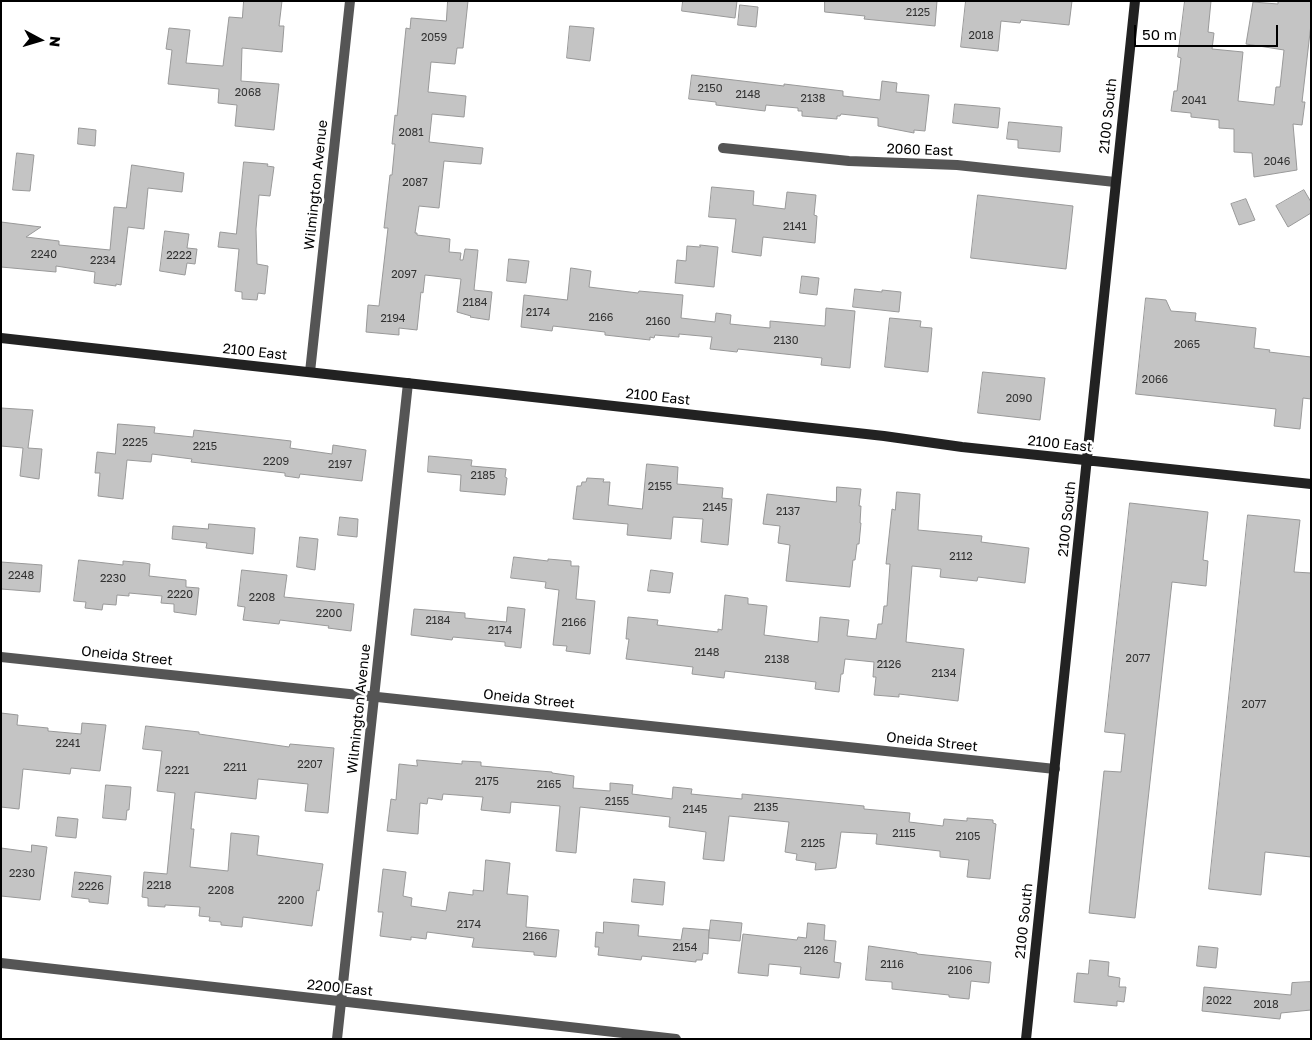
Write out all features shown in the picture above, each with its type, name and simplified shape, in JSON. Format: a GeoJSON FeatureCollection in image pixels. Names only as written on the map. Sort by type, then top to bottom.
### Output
{"type":"FeatureCollection","features":[{"type":"Feature","properties":{"kind":"street","name":"Wilmington Avenue"},"geometry":{"type":"LineString","coordinates":[[310,372],[350,1]]}},
{"type":"Feature","properties":{"kind":"street","name":"2100 South"},"geometry":{"type":"LineString","coordinates":[[1026,1039],[1135,1]]}},
{"type":"Feature","properties":{"kind":"street","name":"2060 East"},"geometry":{"type":"LineString","coordinates":[[723,148],[849,161],[965,166],[1115,182]]}},
{"type":"Feature","properties":{"kind":"street","name":"2100 East"},"geometry":{"type":"LineString","coordinates":[[1,338],[864,434],[962,447],[1311,484]]}},
{"type":"Feature","properties":{"kind":"street","name":"Wilmington Avenue"},"geometry":{"type":"LineString","coordinates":[[337,1039],[408,383]]}},
{"type":"Feature","properties":{"kind":"street","name":"Oneida Street"},"geometry":{"type":"LineString","coordinates":[[1,657],[1055,769]]}},
{"type":"Feature","properties":{"kind":"street","name":"2200 East"},"geometry":{"type":"LineString","coordinates":[[1,963],[676,1039]]}},
{"type":"Feature","properties":{"kind":"building"},"geometry":{"type":"Polygon","coordinates":[[[244,1],[282,1],[279,26],[284,26],[282,52],[242,48],[241,81],[279,84],[274,130],[235,126],[237,105],[218,103],[219,89],[168,84],[172,50],[166,49],[169,28],[190,30],[186,63],[223,66],[229,17],[242,18],[244,1]]]}},
{"type":"Feature","properties":{"kind":"building"},"geometry":{"type":"Polygon","coordinates":[[[448,1],[468,1],[463,48],[457,48],[455,64],[431,62],[428,92],[466,96],[464,117],[432,114],[429,142],[483,148],[481,164],[444,161],[439,208],[419,206],[415,233],[417,235],[450,239],[449,252],[461,253],[460,260],[463,260],[465,249],[478,250],[474,290],[492,292],[489,320],[470,317],[457,312],[461,279],[425,275],[423,293],[421,292],[417,330],[399,328],[399,335],[366,332],[368,305],[379,306],[388,228],[384,228],[395,144],[392,144],[395,115],[397,116],[406,28],[410,29],[411,18],[446,21],[448,1]]]}},
{"type":"Feature","properties":{"kind":"building"},"geometry":{"type":"Polygon","coordinates":[[[683,1],[737,1],[735,18],[682,11],[683,1]]]}},
{"type":"Feature","properties":{"kind":"building"},"geometry":{"type":"Polygon","coordinates":[[[825,1],[937,1],[935,26],[864,19],[865,16],[825,12],[825,1]]]}},
{"type":"Feature","properties":{"kind":"building"},"geometry":{"type":"Polygon","coordinates":[[[966,1],[1072,1],[1069,25],[1021,20],[1020,23],[1001,21],[998,51],[961,47],[966,1]]]}},
{"type":"Feature","properties":{"kind":"building"},"geometry":{"type":"Polygon","coordinates":[[[1185,1],[1211,1],[1208,32],[1214,33],[1212,49],[1243,52],[1238,101],[1274,105],[1276,87],[1280,87],[1284,50],[1246,44],[1253,2],[1278,4],[1278,1],[1311,1],[1311,24],[1302,102],[1305,102],[1302,125],[1293,124],[1297,170],[1254,177],[1252,153],[1234,152],[1234,129],[1219,128],[1219,120],[1191,117],[1191,113],[1171,111],[1174,91],[1177,91],[1181,58],[1178,57],[1185,1]]]}},
{"type":"Feature","properties":{"kind":"building"},"geometry":{"type":"Polygon","coordinates":[[[740,5],[758,7],[756,27],[738,25],[740,5]]]}},
{"type":"Feature","properties":{"kind":"building"},"geometry":{"type":"Polygon","coordinates":[[[570,26],[594,28],[590,61],[567,58],[570,26]]]}},
{"type":"Feature","properties":{"kind":"building"},"geometry":{"type":"Polygon","coordinates":[[[692,75],[843,91],[843,96],[880,100],[882,81],[897,83],[896,92],[929,95],[925,131],[914,130],[914,133],[878,126],[878,118],[841,114],[837,116],[837,119],[802,116],[802,111],[798,111],[798,108],[766,105],[765,111],[716,105],[716,102],[689,99],[692,75]]]}},
{"type":"Feature","properties":{"kind":"building"},"geometry":{"type":"Polygon","coordinates":[[[955,104],[1000,108],[998,128],[953,123],[955,104]]]}},
{"type":"Feature","properties":{"kind":"building"},"geometry":{"type":"Polygon","coordinates":[[[1009,122],[1062,127],[1060,152],[1018,148],[1018,140],[1007,139],[1009,122]]]}},
{"type":"Feature","properties":{"kind":"building"},"geometry":{"type":"Polygon","coordinates":[[[79,128],[96,130],[95,146],[78,144],[79,128]]]}},
{"type":"Feature","properties":{"kind":"building"},"geometry":{"type":"Polygon","coordinates":[[[17,153],[34,155],[30,191],[13,190],[17,153]]]}},
{"type":"Feature","properties":{"kind":"building"},"geometry":{"type":"Polygon","coordinates":[[[244,162],[268,164],[267,166],[274,167],[270,196],[259,195],[256,229],[257,264],[268,266],[265,294],[258,293],[257,300],[242,299],[242,292],[235,291],[239,249],[218,247],[220,232],[236,234],[244,162]]]}},
{"type":"Feature","properties":{"kind":"building"},"geometry":{"type":"Polygon","coordinates":[[[132,165],[184,173],[182,192],[148,188],[144,229],[128,227],[121,285],[94,283],[95,272],[56,266],[56,272],[1,267],[1,222],[41,227],[26,237],[59,241],[59,245],[110,250],[114,207],[126,208],[132,165]]]}},
{"type":"Feature","properties":{"kind":"building"},"geometry":{"type":"Polygon","coordinates":[[[712,187],[754,191],[753,205],[785,209],[787,192],[816,195],[814,215],[817,216],[815,243],[763,237],[761,256],[732,252],[736,219],[709,217],[712,187]]]}},
{"type":"Feature","properties":{"kind":"building"},"geometry":{"type":"Polygon","coordinates":[[[1304,190],[1311,202],[1311,213],[1288,227],[1276,206],[1304,190]]]}},
{"type":"Feature","properties":{"kind":"building"},"geometry":{"type":"Polygon","coordinates":[[[978,195],[1073,206],[1066,269],[971,258],[978,195]]]}},
{"type":"Feature","properties":{"kind":"building"},"geometry":{"type":"Polygon","coordinates":[[[1246,199],[1255,220],[1239,225],[1231,204],[1246,199]]]}},
{"type":"Feature","properties":{"kind":"building"},"geometry":{"type":"Polygon","coordinates":[[[165,231],[189,234],[187,248],[197,249],[195,264],[187,263],[185,275],[160,271],[165,231]]]}},
{"type":"Feature","properties":{"kind":"building"},"geometry":{"type":"Polygon","coordinates":[[[700,245],[718,247],[714,287],[675,283],[677,260],[686,261],[687,246],[700,247],[700,245]]]}},
{"type":"Feature","properties":{"kind":"building"},"geometry":{"type":"Polygon","coordinates":[[[509,259],[529,261],[526,283],[507,281],[509,259]]]}},
{"type":"Feature","properties":{"kind":"building"},"geometry":{"type":"Polygon","coordinates":[[[571,268],[591,271],[589,287],[638,293],[639,291],[683,295],[681,318],[715,322],[716,313],[731,315],[730,324],[770,328],[770,321],[825,326],[826,308],[855,311],[850,368],[821,365],[822,358],[738,349],[737,352],[710,349],[712,337],[679,334],[679,337],[655,335],[654,338],[650,337],[650,340],[553,326],[552,331],[521,327],[524,295],[567,300],[571,268]]]}},
{"type":"Feature","properties":{"kind":"building"},"geometry":{"type":"Polygon","coordinates":[[[802,276],[819,278],[817,295],[800,293],[802,276]]]}},
{"type":"Feature","properties":{"kind":"building"},"geometry":{"type":"Polygon","coordinates":[[[855,289],[901,292],[899,312],[853,307],[855,289]]]}},
{"type":"Feature","properties":{"kind":"building"},"geometry":{"type":"Polygon","coordinates":[[[1146,298],[1166,300],[1171,311],[1196,313],[1195,321],[1256,328],[1254,348],[1270,350],[1269,352],[1311,357],[1311,399],[1303,398],[1300,429],[1274,426],[1276,409],[1136,394],[1146,298]]]}},
{"type":"Feature","properties":{"kind":"building"},"geometry":{"type":"Polygon","coordinates":[[[890,318],[921,321],[920,327],[932,328],[928,372],[885,367],[890,318]]]}},
{"type":"Feature","properties":{"kind":"building"},"geometry":{"type":"Polygon","coordinates":[[[983,372],[1045,378],[1040,420],[978,413],[983,372]]]}},
{"type":"Feature","properties":{"kind":"building"},"geometry":{"type":"Polygon","coordinates":[[[1,408],[33,410],[28,448],[42,449],[39,479],[20,476],[23,448],[1,446],[1,408]]]}},
{"type":"Feature","properties":{"kind":"building"},"geometry":{"type":"Polygon","coordinates":[[[118,424],[155,427],[154,433],[193,437],[194,430],[291,441],[290,448],[332,454],[333,445],[366,450],[362,481],[300,474],[299,478],[285,476],[285,473],[191,462],[192,459],[152,454],[151,462],[127,460],[123,499],[98,496],[100,473],[95,473],[97,452],[115,454],[118,424]]]}},
{"type":"Feature","properties":{"kind":"building"},"geometry":{"type":"Polygon","coordinates":[[[429,456],[472,460],[471,466],[506,469],[505,495],[460,491],[461,475],[428,472],[429,456]]]}},
{"type":"Feature","properties":{"kind":"building"},"geometry":{"type":"Polygon","coordinates":[[[647,464],[678,467],[677,484],[723,488],[722,498],[732,499],[728,545],[701,542],[703,519],[673,517],[671,539],[627,535],[628,524],[573,519],[577,486],[581,486],[582,482],[586,482],[587,478],[604,479],[603,482],[610,482],[608,505],[642,509],[647,464]]]}},
{"type":"Feature","properties":{"kind":"building"},"geometry":{"type":"Polygon","coordinates":[[[837,487],[861,489],[859,544],[857,544],[855,560],[853,560],[850,587],[786,581],[790,545],[778,543],[780,526],[763,524],[767,494],[836,502],[837,487]]]}},
{"type":"Feature","properties":{"kind":"building"},"geometry":{"type":"Polygon","coordinates":[[[897,492],[920,494],[918,530],[982,536],[981,542],[1029,548],[1025,583],[978,577],[977,581],[940,577],[941,569],[912,566],[906,642],[964,649],[958,701],[899,694],[899,697],[874,695],[876,677],[873,677],[874,662],[845,659],[839,692],[815,689],[816,682],[725,671],[724,678],[692,674],[693,667],[626,659],[629,639],[626,639],[628,617],[658,620],[657,625],[718,632],[718,629],[722,630],[725,595],[748,598],[748,604],[767,606],[764,635],[818,642],[820,617],[849,620],[847,636],[876,639],[878,624],[882,624],[884,606],[887,606],[890,564],[886,564],[892,509],[895,510],[897,492]]]}},
{"type":"Feature","properties":{"kind":"building"},"geometry":{"type":"Polygon","coordinates":[[[1130,503],[1208,512],[1203,560],[1208,561],[1206,586],[1172,582],[1135,918],[1089,913],[1104,771],[1121,772],[1125,734],[1105,732],[1130,503]]]}},
{"type":"Feature","properties":{"kind":"building"},"geometry":{"type":"Polygon","coordinates":[[[1248,515],[1300,520],[1294,572],[1311,573],[1311,857],[1265,852],[1261,895],[1209,889],[1248,515]]]}},
{"type":"Feature","properties":{"kind":"building"},"geometry":{"type":"Polygon","coordinates":[[[340,517],[358,519],[357,537],[338,535],[340,517]]]}},
{"type":"Feature","properties":{"kind":"building"},"geometry":{"type":"Polygon","coordinates":[[[209,524],[255,528],[253,554],[206,548],[207,543],[172,539],[173,526],[208,529],[209,524]]]}},
{"type":"Feature","properties":{"kind":"building"},"geometry":{"type":"Polygon","coordinates":[[[300,537],[318,539],[315,570],[297,567],[300,537]]]}},
{"type":"Feature","properties":{"kind":"building"},"geometry":{"type":"Polygon","coordinates":[[[514,557],[548,561],[548,559],[571,561],[571,566],[579,566],[576,599],[595,601],[590,654],[566,651],[567,646],[553,645],[559,590],[545,588],[546,582],[511,578],[514,557]]]}},
{"type":"Feature","properties":{"kind":"building"},"geometry":{"type":"Polygon","coordinates":[[[79,560],[123,565],[123,561],[145,563],[150,564],[149,576],[186,580],[186,587],[199,588],[196,615],[174,612],[174,604],[161,603],[162,596],[129,593],[129,596],[117,595],[116,605],[103,604],[102,610],[85,608],[86,602],[74,601],[79,560]]]}},
{"type":"Feature","properties":{"kind":"building"},"geometry":{"type":"Polygon","coordinates":[[[1,562],[42,565],[40,592],[1,589],[1,562]]]}},
{"type":"Feature","properties":{"kind":"building"},"geometry":{"type":"Polygon","coordinates":[[[242,570],[287,575],[284,597],[354,604],[351,631],[328,628],[329,626],[280,620],[279,624],[243,620],[245,607],[238,606],[242,570]]]}},
{"type":"Feature","properties":{"kind":"building"},"geometry":{"type":"Polygon","coordinates":[[[651,570],[673,573],[670,593],[648,591],[651,570]]]}},
{"type":"Feature","properties":{"kind":"building"},"geometry":{"type":"Polygon","coordinates":[[[508,607],[525,609],[521,648],[505,646],[505,642],[453,637],[452,640],[411,635],[414,609],[465,613],[465,618],[506,622],[508,607]]]}},
{"type":"Feature","properties":{"kind":"building"},"geometry":{"type":"Polygon","coordinates":[[[1,713],[18,715],[17,725],[48,728],[48,731],[81,734],[82,723],[106,725],[100,771],[71,768],[70,774],[23,769],[19,809],[1,807],[1,713]]]}},
{"type":"Feature","properties":{"kind":"building"},"geometry":{"type":"Polygon","coordinates":[[[146,726],[199,732],[199,734],[289,747],[290,744],[334,748],[328,813],[305,811],[308,784],[258,779],[256,799],[195,792],[191,829],[194,829],[190,867],[228,871],[231,833],[259,836],[257,855],[323,864],[312,926],[243,917],[242,927],[221,925],[221,922],[209,921],[210,917],[199,916],[200,907],[148,906],[148,898],[142,897],[144,872],[167,874],[175,793],[157,791],[162,751],[143,749],[146,726]]]}},
{"type":"Feature","properties":{"kind":"building"},"geometry":{"type":"Polygon","coordinates":[[[417,760],[462,764],[462,761],[481,762],[481,766],[552,772],[574,776],[573,788],[610,791],[610,783],[633,785],[632,794],[672,799],[673,787],[692,789],[691,794],[742,799],[742,794],[864,806],[864,809],[910,813],[909,822],[943,826],[944,819],[967,821],[967,818],[993,820],[993,823],[996,824],[990,879],[967,877],[969,860],[940,857],[940,851],[876,844],[877,834],[841,832],[836,868],[815,870],[816,863],[796,860],[797,854],[785,852],[789,822],[729,816],[724,861],[703,859],[706,832],[669,827],[670,817],[580,807],[576,853],[556,851],[560,806],[511,802],[510,813],[481,810],[483,797],[443,794],[442,800],[428,798],[427,804],[420,803],[418,834],[387,831],[391,799],[396,800],[399,764],[417,766],[417,760]]]}},
{"type":"Feature","properties":{"kind":"building"},"geometry":{"type":"Polygon","coordinates":[[[106,785],[131,787],[126,820],[103,818],[106,785]]]}},
{"type":"Feature","properties":{"kind":"building"},"geometry":{"type":"Polygon","coordinates":[[[58,817],[78,819],[76,838],[56,836],[58,817]]]}},
{"type":"Feature","properties":{"kind":"building"},"geometry":{"type":"Polygon","coordinates":[[[32,845],[47,847],[40,900],[1,896],[1,848],[31,852],[32,845]]]}},
{"type":"Feature","properties":{"kind":"building"},"geometry":{"type":"Polygon","coordinates":[[[486,860],[510,863],[507,894],[528,896],[526,927],[559,930],[556,957],[534,955],[534,952],[472,947],[474,938],[427,932],[426,939],[411,937],[411,940],[380,936],[383,912],[378,912],[383,869],[406,872],[403,896],[412,898],[411,906],[446,911],[449,892],[473,895],[473,890],[483,891],[486,860]]]}},
{"type":"Feature","properties":{"kind":"building"},"geometry":{"type":"Polygon","coordinates":[[[75,872],[111,876],[108,904],[89,902],[89,899],[72,897],[75,872]]]}},
{"type":"Feature","properties":{"kind":"building"},"geometry":{"type":"Polygon","coordinates":[[[634,879],[665,882],[663,905],[632,902],[634,879]]]}},
{"type":"Feature","properties":{"kind":"building"},"geometry":{"type":"Polygon","coordinates":[[[711,920],[742,923],[740,941],[709,938],[711,920]]]}},
{"type":"Feature","properties":{"kind":"building"},"geometry":{"type":"Polygon","coordinates":[[[604,922],[639,925],[638,936],[681,940],[683,928],[709,930],[708,954],[703,953],[702,960],[696,960],[696,962],[642,956],[641,960],[598,955],[599,947],[595,947],[596,932],[603,933],[604,922]]]}},
{"type":"Feature","properties":{"kind":"building"},"geometry":{"type":"Polygon","coordinates":[[[808,923],[825,925],[824,940],[836,941],[834,962],[841,963],[839,978],[800,974],[801,967],[769,964],[768,976],[738,973],[743,934],[797,940],[798,937],[806,938],[808,923]]]}},
{"type":"Feature","properties":{"kind":"building"},"geometry":{"type":"Polygon","coordinates":[[[869,946],[917,954],[991,962],[989,983],[971,981],[969,999],[892,989],[892,982],[866,980],[869,946]]]}},
{"type":"Feature","properties":{"kind":"building"},"geometry":{"type":"Polygon","coordinates":[[[1199,946],[1218,948],[1216,968],[1197,966],[1199,946]]]}},
{"type":"Feature","properties":{"kind":"building"},"geometry":{"type":"Polygon","coordinates":[[[1090,960],[1109,962],[1108,976],[1120,978],[1119,987],[1126,987],[1124,1002],[1117,1001],[1117,1006],[1074,1002],[1077,973],[1088,974],[1090,960]]]}},
{"type":"Feature","properties":{"kind":"building"},"geometry":{"type":"Polygon","coordinates":[[[1311,982],[1311,1010],[1281,1013],[1280,1019],[1202,1011],[1204,987],[1291,995],[1292,983],[1311,982]]]}}]}
